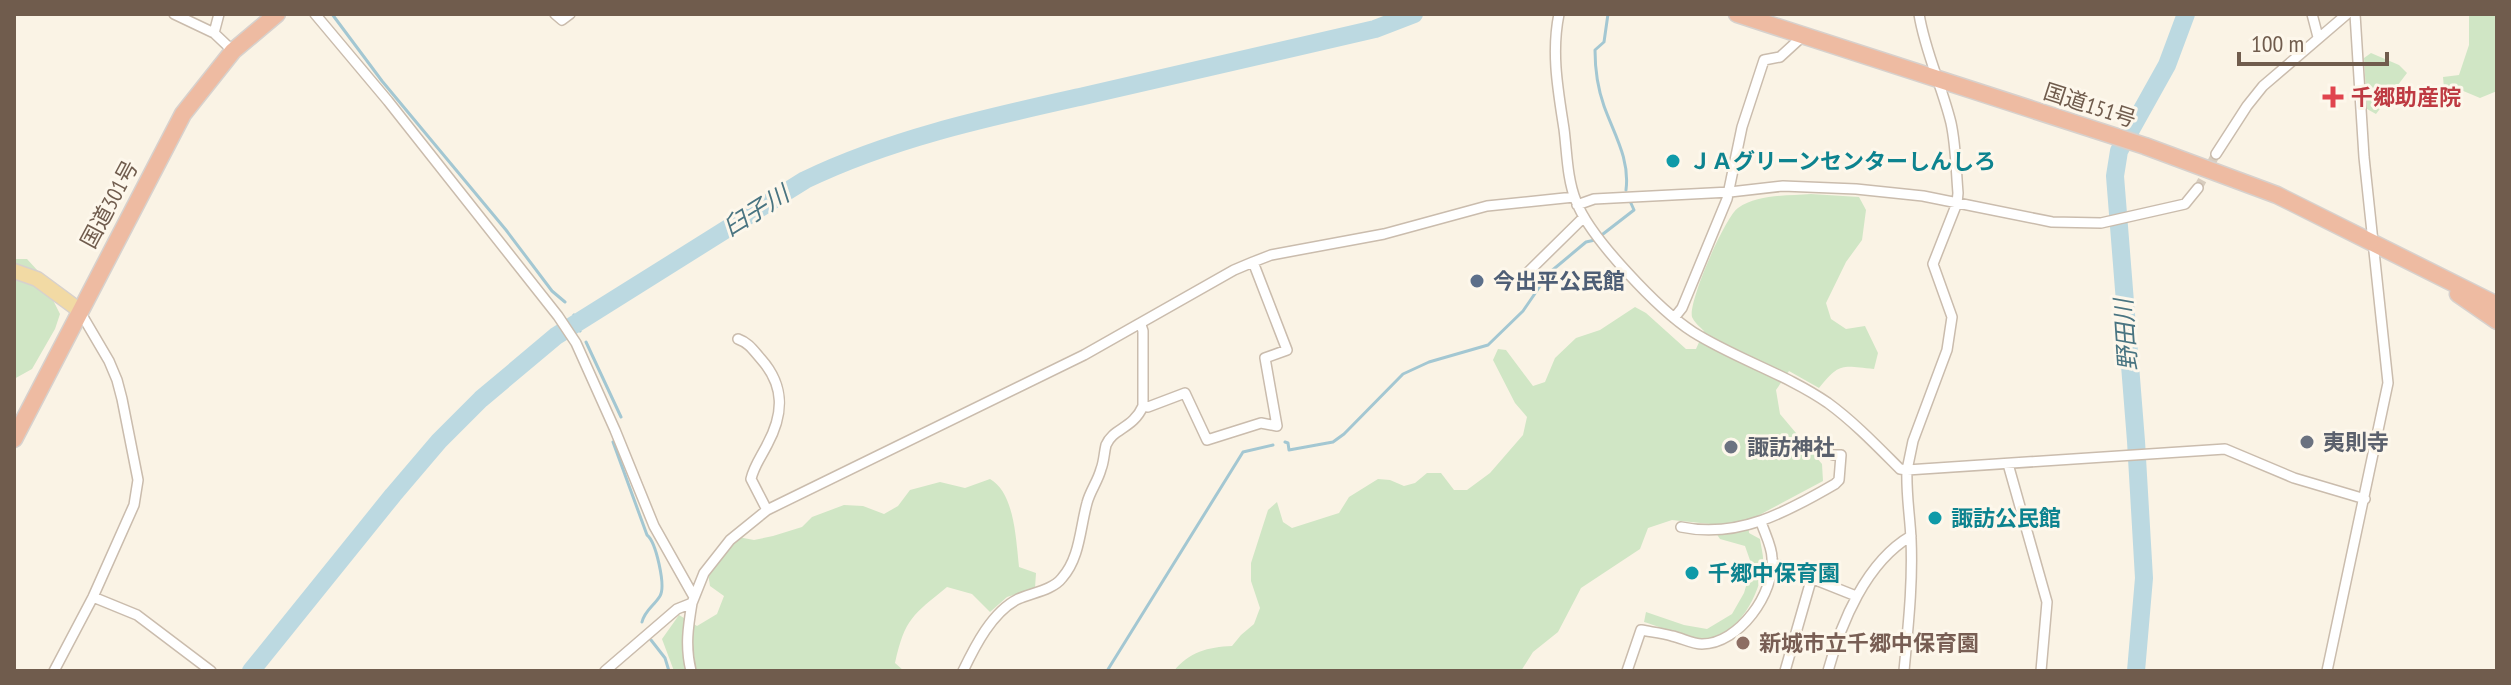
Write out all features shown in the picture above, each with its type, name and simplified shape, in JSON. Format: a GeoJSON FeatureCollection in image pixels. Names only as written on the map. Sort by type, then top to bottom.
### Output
{"type":"FeatureCollection","features":[{"type":"Feature","properties":{"kind":"highway","name":"国道301号"},"geometry":{"type":"LineString","coordinates":[[14,439],[183,114],[233,51],[277,14]]}},
{"type":"Feature","properties":{"kind":"highway","name":"国道151号"},"geometry":{"type":"LineString","coordinates":[[1737,14],[2145,146],[2277,195],[2497,305]]}},
{"type":"Feature","properties":{"kind":"highway","name":"国道151号"},"geometry":{"type":"LineString","coordinates":[[2418,264],[2497,321]]}},
{"type":"Feature","properties":{"kind":"main road"},"geometry":{"type":"LineString","coordinates":[[14,271],[37,279],[79,310]]}},
{"type":"Feature","properties":{"kind":"street"},"geometry":{"type":"LineString","coordinates":[[174,14],[214,33],[233,51]]}},
{"type":"Feature","properties":{"kind":"street"},"geometry":{"type":"LineString","coordinates":[[214,33],[219,14]]}},
{"type":"Feature","properties":{"kind":"street"},"geometry":{"type":"LineString","coordinates":[[315,14],[388,101],[573,338],[654,526],[693,600]]}},
{"type":"Feature","properties":{"kind":"street"},"geometry":{"type":"LineString","coordinates":[[555,14],[562,20],[570,14]]}},
{"type":"Feature","properties":{"kind":"street"},"geometry":{"type":"LineString","coordinates":[[1559,14],[1554,47],[1555,70],[1576,201],[1584,217],[1625,269],[1674,318],[1693,332],[1789,380],[1827,403],[1900,469],[2225,449],[2294,478],[2365,499]]}},
{"type":"Feature","properties":{"kind":"street"},"geometry":{"type":"LineString","coordinates":[[1904,671],[1911,593],[1907,470],[1913,441],[1947,350],[1952,317],[1933,264],[1958,193],[1951,126],[1929,59],[1919,14]]}},
{"type":"Feature","properties":{"kind":"street"},"geometry":{"type":"LineString","coordinates":[[2312,14],[2318,37]]}},
{"type":"Feature","properties":{"kind":"street"},"geometry":{"type":"LineString","coordinates":[[2216,154],[2263,86],[2347,14]]}},
{"type":"Feature","properties":{"kind":"street"},"geometry":{"type":"LineString","coordinates":[[2327,671],[2388,383],[2364,157],[2355,14]]}},
{"type":"Feature","properties":{"kind":"street"},"geometry":{"type":"LineString","coordinates":[[1674,318],[1682,308],[1730,192],[1742,127],[1764,60],[1780,57],[1804,35]]}},
{"type":"Feature","properties":{"kind":"street"},"geometry":{"type":"LineString","coordinates":[[691,671],[686,634],[693,600],[704,573],[730,540],[767,510],[992,402],[1141,325],[1234,270],[1271,255],[1384,234],[1487,206],[1730,192],[1783,186],[1856,189],[1957,203],[2052,222],[2108,223],[2185,204],[2198,188]]}},
{"type":"Feature","properties":{"kind":"street"},"geometry":{"type":"LineString","coordinates":[[1521,279],[1584,217]]}},
{"type":"Feature","properties":{"kind":"street"},"geometry":{"type":"LineString","coordinates":[[1143,406],[1148,407],[1185,393],[1207,440],[1261,423],[1277,426],[1265,358],[1287,350],[1253,262]]}},
{"type":"Feature","properties":{"kind":"street"},"geometry":{"type":"LineString","coordinates":[[54,671],[93,597],[134,505],[138,480],[117,380],[79,310]]}},
{"type":"Feature","properties":{"kind":"street"},"geometry":{"type":"LineString","coordinates":[[963,671],[995,619],[1014,601],[1056,584],[1063,578],[1078,547],[1087,501],[1101,470],[1107,444],[1113,435],[1130,425],[1143,406],[1141,325]]}},
{"type":"Feature","properties":{"kind":"street"},"geometry":{"type":"LineString","coordinates":[[738,339],[747,342],[767,365],[781,397],[772,437],[756,463],[751,479],[767,510]]}},
{"type":"Feature","properties":{"kind":"street"},"geometry":{"type":"LineString","coordinates":[[1681,527],[1711,532],[1761,522],[1792,510],[1839,480],[1841,455],[1833,455]]}},
{"type":"Feature","properties":{"kind":"street"},"geometry":{"type":"LineString","coordinates":[[2008,464],[2047,602],[2041,671]]}},
{"type":"Feature","properties":{"kind":"street"},"geometry":{"type":"LineString","coordinates":[[1627,671],[1641,630],[1707,644],[1729,637],[1757,608],[1773,563],[1761,522]]}},
{"type":"Feature","properties":{"kind":"street"},"geometry":{"type":"LineString","coordinates":[[1828,671],[1856,596],[1887,553],[1911,536]]}},
{"type":"Feature","properties":{"kind":"street"},"geometry":{"type":"LineString","coordinates":[[1773,563],[1856,596]]}},
{"type":"Feature","properties":{"kind":"street"},"geometry":{"type":"LineString","coordinates":[[1785,671],[1812,577]]}},
{"type":"Feature","properties":{"kind":"street"},"geometry":{"type":"LineString","coordinates":[[93,597],[137,615],[211,671]]}},
{"type":"Feature","properties":{"kind":"street"},"geometry":{"type":"LineString","coordinates":[[605,671],[677,609],[693,600]]}},
{"type":"Feature","properties":{"kind":"green space"},"geometry":{"type":"Polygon","coordinates":[[[2469,14],[2497,14],[2497,91],[2480,98],[2461,90],[2444,88],[2443,77],[2459,75],[2469,45],[2469,14]]]}},
{"type":"Feature","properties":{"kind":"green space"},"geometry":{"type":"Polygon","coordinates":[[[2371,53],[2399,65],[2407,73],[2376,114],[2367,109],[2364,58],[2371,53]]]}},
{"type":"Feature","properties":{"kind":"green space"},"geometry":{"type":"Polygon","coordinates":[[[1811,194],[1859,197],[1866,210],[1862,240],[1846,262],[1826,303],[1831,319],[1846,329],[1865,326],[1878,353],[1874,369],[1842,368],[1819,388],[1789,371],[1776,390],[1780,414],[1822,464],[1823,481],[1748,521],[1749,533],[1760,539],[1763,561],[1761,576],[1746,612],[1728,630],[1700,639],[1644,622],[1646,612],[1707,629],[1732,614],[1744,593],[1752,566],[1745,546],[1720,539],[1710,524],[1672,520],[1648,528],[1640,549],[1581,588],[1558,632],[1533,652],[1521,671],[1174,671],[1186,659],[1200,652],[1232,646],[1254,624],[1260,608],[1251,581],[1251,563],[1268,510],[1277,502],[1283,522],[1292,528],[1339,513],[1349,497],[1378,479],[1404,486],[1415,483],[1427,473],[1441,473],[1454,490],[1467,490],[1490,473],[1523,435],[1527,417],[1515,403],[1493,360],[1498,349],[1506,350],[1533,386],[1545,382],[1555,358],[1576,338],[1600,330],[1635,307],[1686,349],[1696,349],[1704,331],[1692,317],[1692,308],[1701,278],[1732,215],[1738,208],[1754,200],[1811,194]]]}},
{"type":"Feature","properties":{"kind":"green space"},"geometry":{"type":"Polygon","coordinates":[[[16,259],[27,259],[38,271],[40,288],[53,300],[60,314],[32,369],[14,379],[16,259]]]}},
{"type":"Feature","properties":{"kind":"green space"},"geometry":{"type":"Polygon","coordinates":[[[990,479],[1005,495],[1015,531],[1019,567],[1036,573],[1035,588],[1007,597],[990,612],[972,594],[947,587],[918,611],[907,627],[895,663],[904,671],[674,671],[662,639],[679,615],[697,626],[717,614],[724,596],[710,586],[708,573],[738,537],[754,540],[773,536],[802,527],[812,517],[844,505],[863,506],[884,514],[898,506],[910,490],[940,482],[965,488],[990,479]]]}},
{"type":"Feature","properties":{"kind":"waterway"},"geometry":{"type":"LineString","coordinates":[[332,14],[382,81],[506,230],[552,291],[565,302]]}},
{"type":"Feature","properties":{"kind":"waterway","name":"臼子川"},"geometry":{"type":"LineString","coordinates":[[251,671],[393,495],[439,441],[481,399],[556,336],[805,180],[872,152],[942,130],[1375,29],[1414,14]]}},
{"type":"Feature","properties":{"kind":"waterway"},"geometry":{"type":"LineString","coordinates":[[1608,14],[1604,42],[1595,50],[1596,71],[1602,99],[1626,168],[1626,190]]}},
{"type":"Feature","properties":{"kind":"waterway","name":"野田川"},"geometry":{"type":"LineString","coordinates":[[2136,671],[2144,578],[2115,176],[2119,151],[2167,65],[2186,14]]}},
{"type":"Feature","properties":{"kind":"waterway"},"geometry":{"type":"LineString","coordinates":[[1603,234],[1634,210],[1630,201]]}},
{"type":"Feature","properties":{"kind":"waterway"},"geometry":{"type":"LineString","coordinates":[[1285,442],[1289,450],[1333,442],[1403,374],[1429,362],[1488,345],[1523,311],[1549,273],[1586,242],[1595,240]]}},
{"type":"Feature","properties":{"kind":"waterway","name":"臼子川"},"geometry":{"type":"LineString","coordinates":[[574,315],[580,331]]}},
{"type":"Feature","properties":{"kind":"waterway"},"geometry":{"type":"LineString","coordinates":[[586,342],[621,417]]}},
{"type":"Feature","properties":{"kind":"waterway"},"geometry":{"type":"LineString","coordinates":[[613,442],[647,535],[654,546],[661,574],[662,591],[642,622]]}},
{"type":"Feature","properties":{"kind":"waterway"},"geometry":{"type":"LineString","coordinates":[[1107,671],[1243,452],[1273,445]]}},
{"type":"Feature","properties":{"kind":"waterway"},"geometry":{"type":"LineString","coordinates":[[651,640],[665,658],[669,671]]}},
{"type":"Feature","properties":{"kind":"tunnel"},"geometry":{"type":"LineString","coordinates":[[2198,188],[2216,154]]}},
{"type":"Feature","properties":{"kind":"place","name":"千郷助産院"},"geometry":{"type":"Point","coordinates":[2333,97]}},
{"type":"Feature","properties":{"kind":"place","name":"ＪＡグリーンセンターしんしろ"},"geometry":{"type":"Point","coordinates":[1673,161]}},
{"type":"Feature","properties":{"kind":"place","name":"今出平公民館"},"geometry":{"type":"Point","coordinates":[1477,281]}},
{"type":"Feature","properties":{"kind":"place","name":"夷則寺"},"geometry":{"type":"Point","coordinates":[2307,442]}},
{"type":"Feature","properties":{"kind":"place","name":"諏訪神社"},"geometry":{"type":"Point","coordinates":[1731,447]}},
{"type":"Feature","properties":{"kind":"place","name":"諏訪公民館"},"geometry":{"type":"Point","coordinates":[1935,518]}},
{"type":"Feature","properties":{"kind":"place","name":"千郷中保育園"},"geometry":{"type":"Point","coordinates":[1692,573]}},
{"type":"Feature","properties":{"kind":"place","name":"新城市立千郷中保育園"},"geometry":{"type":"Point","coordinates":[1743,643]}}]}
